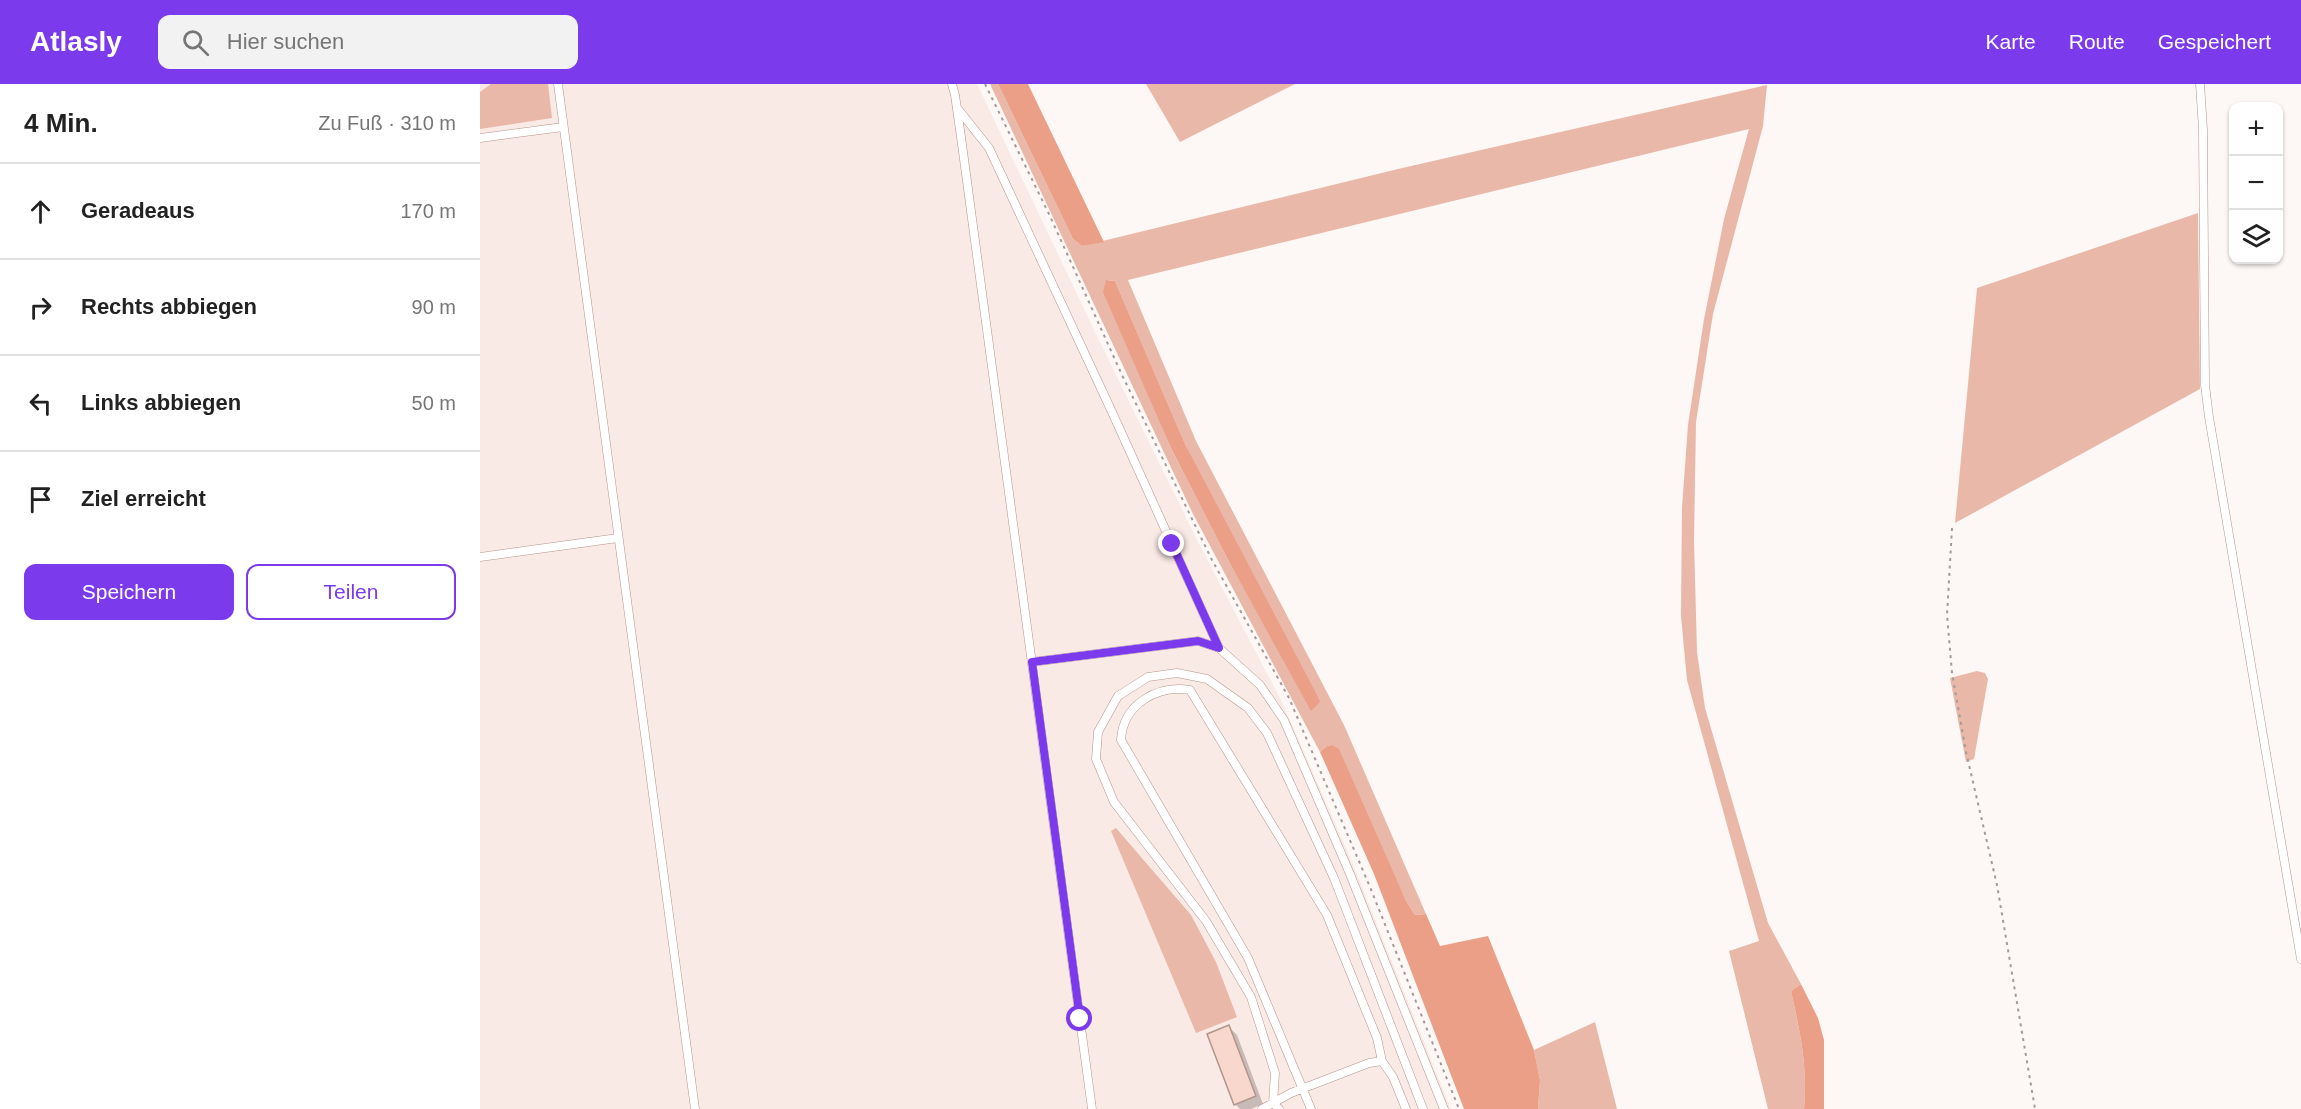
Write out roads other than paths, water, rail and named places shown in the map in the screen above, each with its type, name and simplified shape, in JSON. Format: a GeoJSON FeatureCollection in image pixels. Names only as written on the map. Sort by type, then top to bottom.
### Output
{"type":"FeatureCollection","features":[{"type":"Feature","properties":{"kind":"lane"},"geometry":{"type":"LineString","coordinates":[[558,84],[695,1109]]}},
{"type":"Feature","properties":{"kind":"lane"},"geometry":{"type":"LineString","coordinates":[[951,84],[957,108],[1092,1109]]}},
{"type":"Feature","properties":{"kind":"lane"},"geometry":{"type":"LineString","coordinates":[[2200,84],[2203,129],[2205,385],[2301,959]]}},
{"type":"Feature","properties":{"kind":"lane"},"geometry":{"type":"LineString","coordinates":[[957,108],[989,148],[1219,648],[1260,685],[1284,720],[1350,874],[1444,1109]]}},
{"type":"Feature","properties":{"kind":"lane"},"geometry":{"type":"LineString","coordinates":[[480,138],[563,127]]}},
{"type":"Feature","properties":{"kind":"lane"},"geometry":{"type":"LineString","coordinates":[[480,557],[618,538]]}},
{"type":"Feature","properties":{"kind":"lane"},"geometry":{"type":"LineString","coordinates":[[1032,662],[1198,641],[1219,648]]}},
{"type":"Feature","properties":{"kind":"lane"},"geometry":{"type":"LineString","coordinates":[[1276,1106],[1275,1073],[1251,997],[1206,921],[1114,802],[1096,759],[1098,732],[1118,696],[1148,676],[1177,673],[1207,679],[1248,708],[1267,733],[1334,878],[1423,1109]]}},
{"type":"Feature","properties":{"kind":"lane"},"geometry":{"type":"LineString","coordinates":[[1311,1109],[1248,958],[1121,740],[1122,727],[1134,708],[1158,692],[1175,688],[1190,690],[1327,915],[1377,1038],[1382,1061],[1393,1077],[1406,1109]]}},
{"type":"Feature","properties":{"kind":"lane"},"geometry":{"type":"LineString","coordinates":[[1262,1109],[1276,1106],[1303,1088],[1369,1063],[1382,1061]]}}]}
